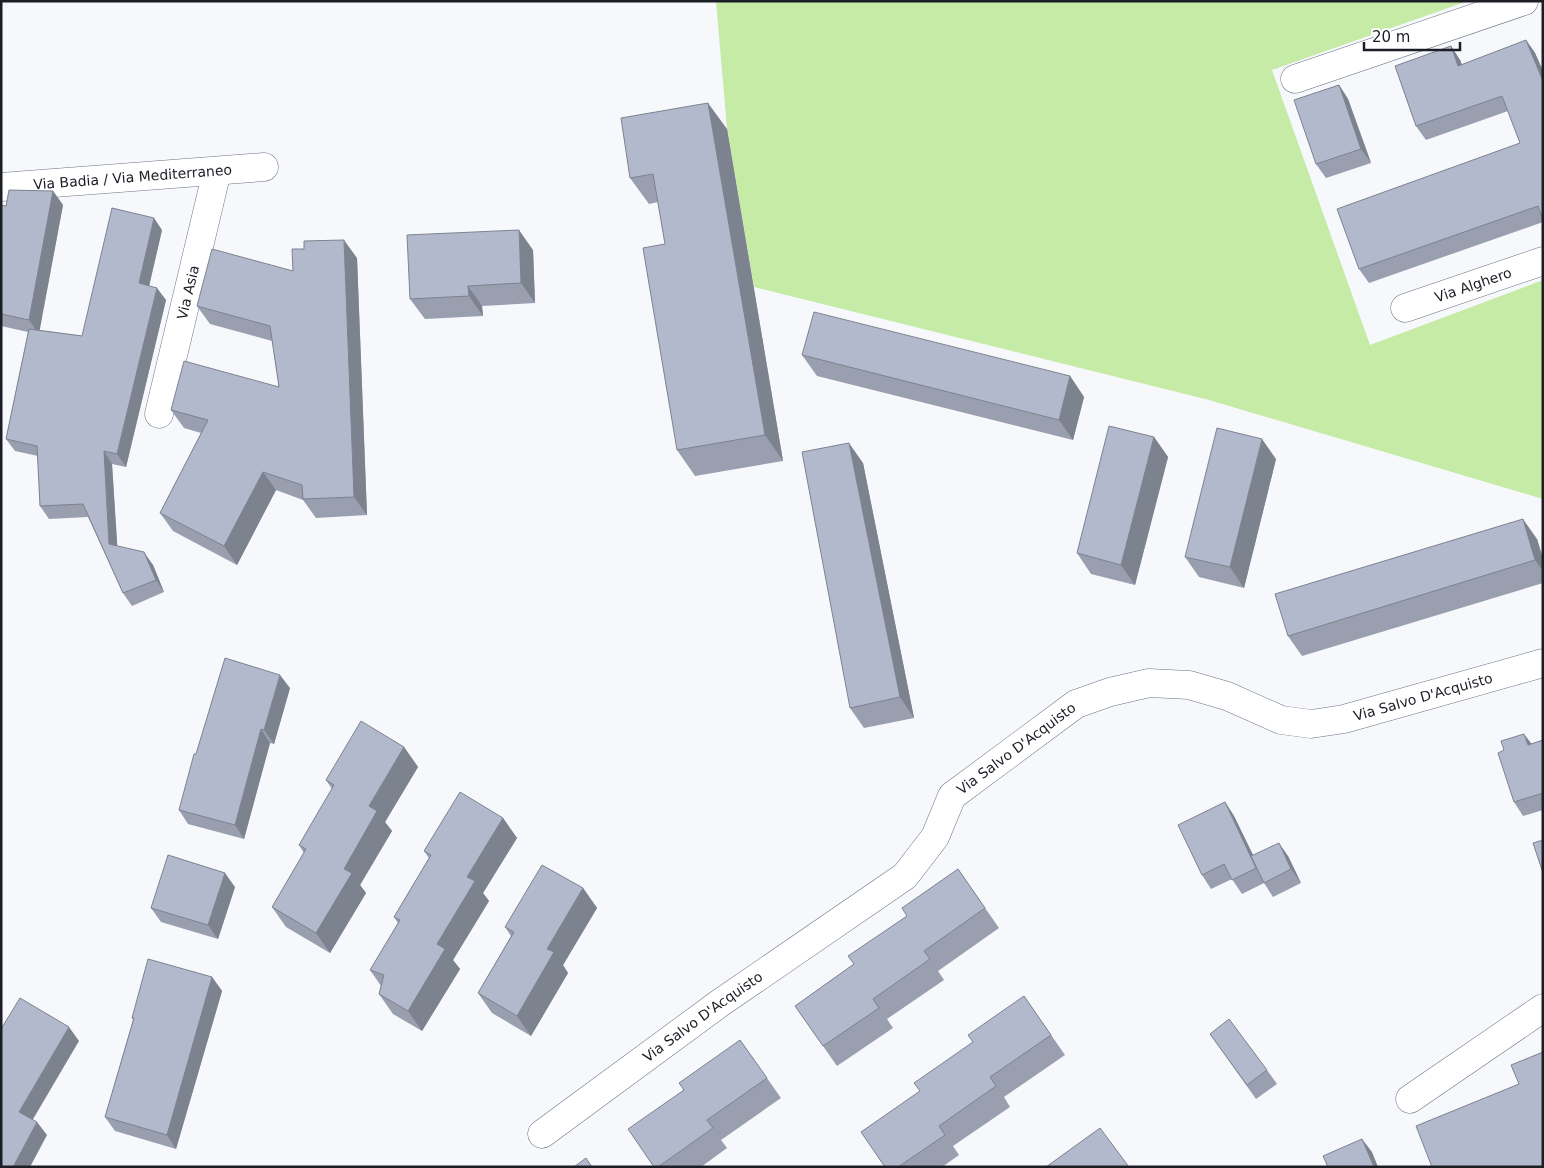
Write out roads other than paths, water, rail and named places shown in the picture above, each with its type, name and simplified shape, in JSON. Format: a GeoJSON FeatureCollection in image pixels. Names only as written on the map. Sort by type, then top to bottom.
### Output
{"type":"FeatureCollection","features":[{"type":"Feature","properties":{"kind":"street"},"geometry":{"type":"LineString","coordinates":[[1295,79],[1524,1]]}},
{"type":"Feature","properties":{"kind":"street","name":"Via Badia / Via Mediterraneo"},"geometry":{"type":"LineString","coordinates":[[1,187],[264,167]]}},
{"type":"Feature","properties":{"kind":"street","name":"Via Asia"},"geometry":{"type":"LineString","coordinates":[[159,414],[216,171]]}},
{"type":"Feature","properties":{"kind":"street","name":"Via Alghero"},"geometry":{"type":"LineString","coordinates":[[1405,308],[1543,261]]}},
{"type":"Feature","properties":{"kind":"street","name":"Via Salvo D'Acquisto"},"geometry":{"type":"LineString","coordinates":[[542,1134],[720,1003],[905,876],[935,837],[952,796],[1076,704],[1110,692],[1149,684],[1189,685],[1227,696],[1281,720],[1311,724],[1344,719],[1543,663]]}},
{"type":"Feature","properties":{"kind":"street"},"geometry":{"type":"LineString","coordinates":[[1410,1099],[1543,1008]]}}]}
